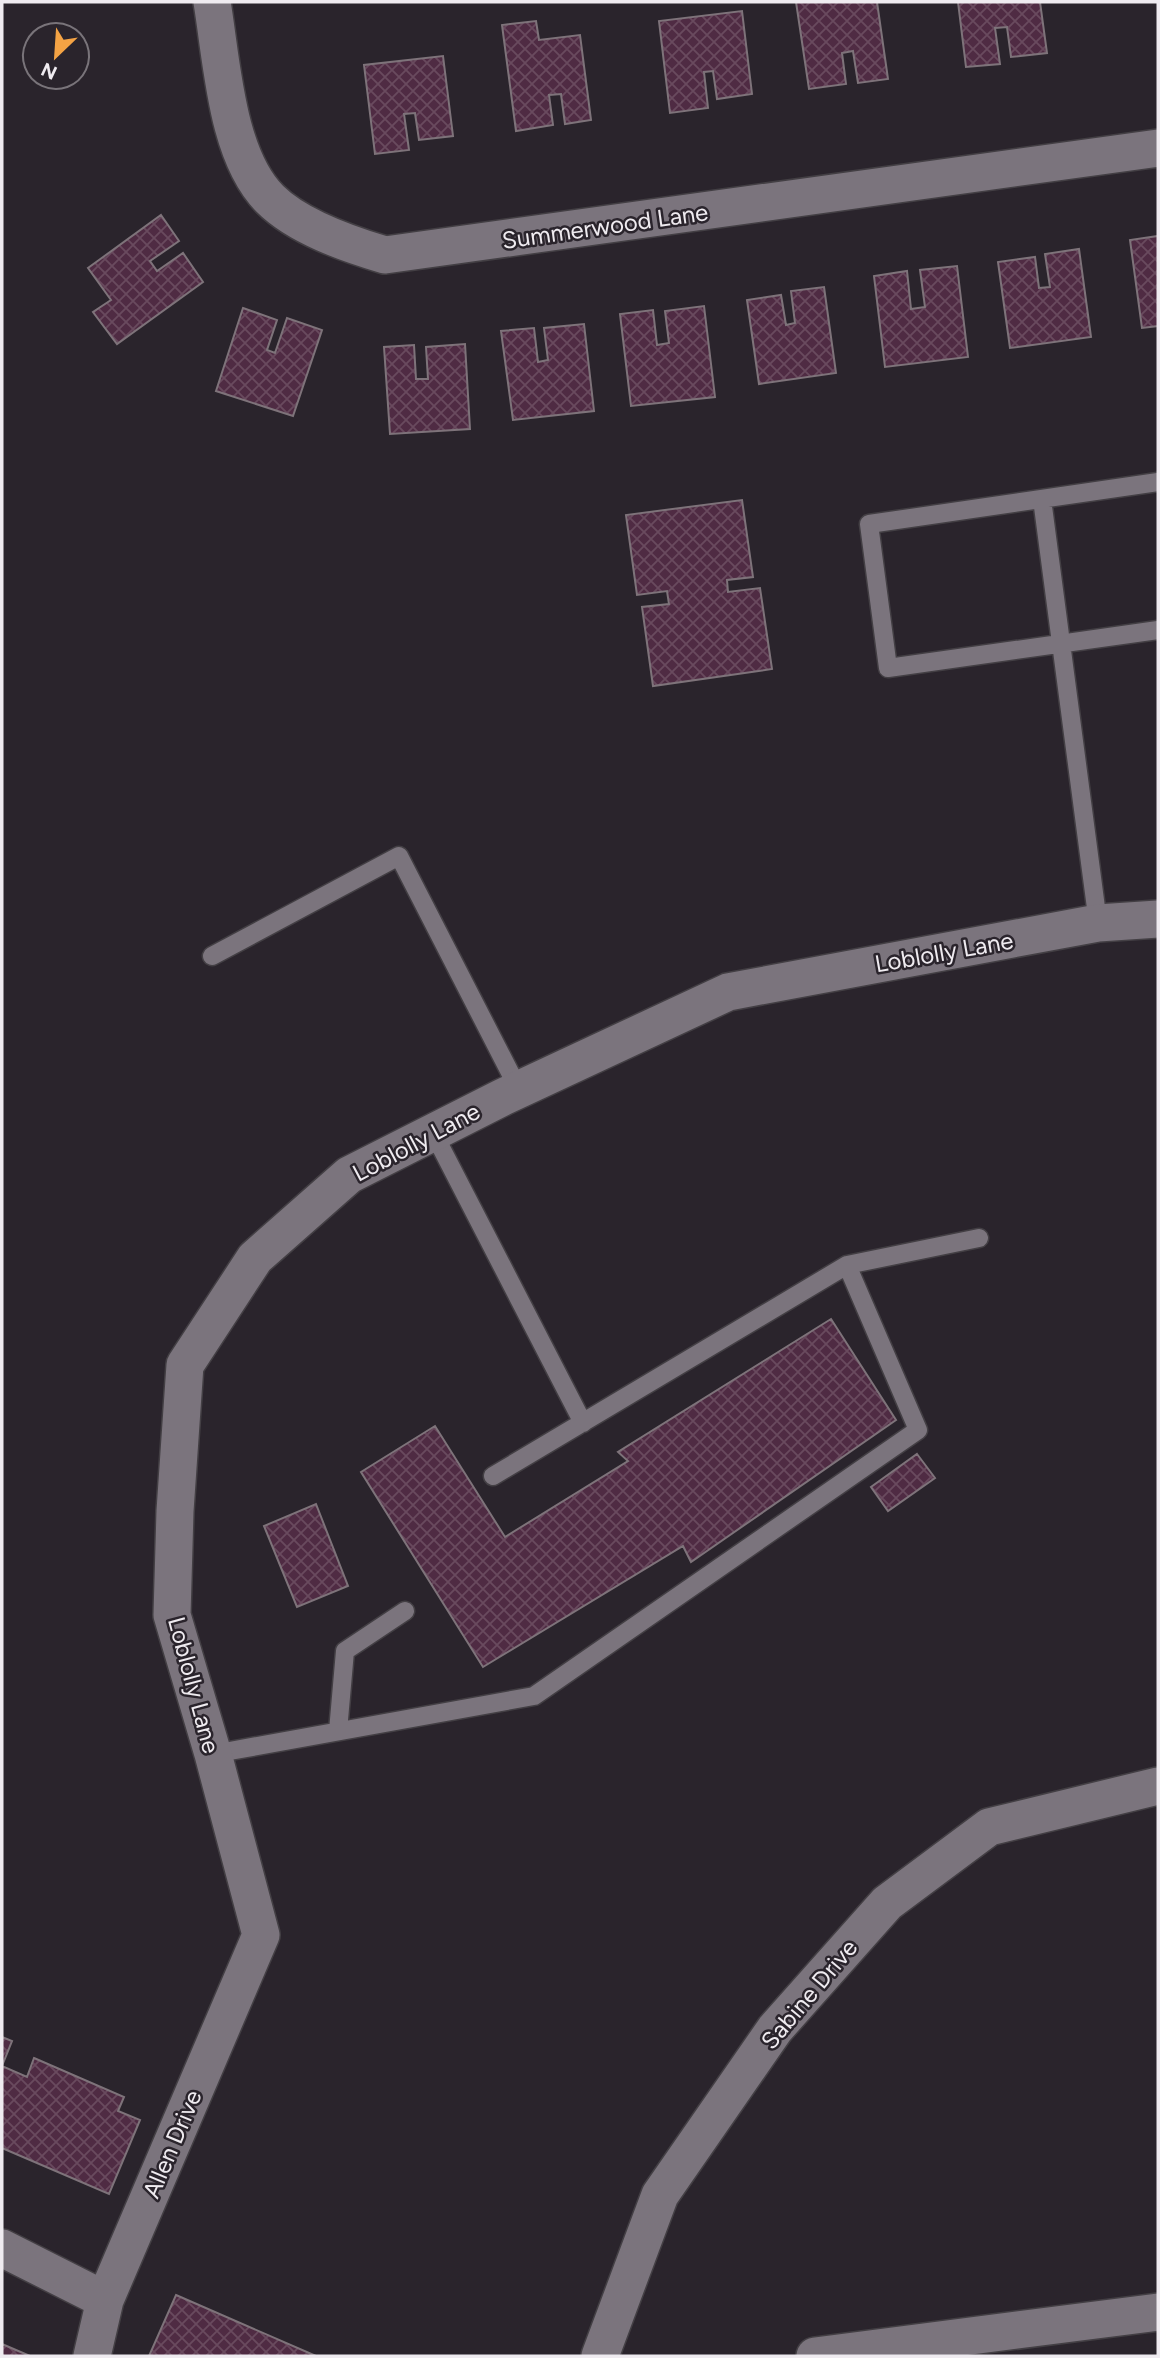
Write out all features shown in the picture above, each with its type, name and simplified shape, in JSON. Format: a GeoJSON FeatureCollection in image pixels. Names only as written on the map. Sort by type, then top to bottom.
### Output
{"type":"FeatureCollection","features":[{"type":"Feature","properties":{"kind":"street","name":"Summerwood Lane"},"geometry":{"type":"LineString","coordinates":[[212,2],[233,123],[244,159],[270,199],[340,241],[385,255],[1158,148]]}},
{"type":"Feature","properties":{"kind":"street","name":"Loblolly Lane"},"geometry":{"type":"LineString","coordinates":[[261,1935],[214,1754],[172,1615],[175,1511],[185,1365],[255,1258],[349,1175],[519,1090],[728,992],[1098,923],[1158,919]]}},
{"type":"Feature","properties":{"kind":"street","name":"Sabine Drive"},"geometry":{"type":"LineString","coordinates":[[600,2356],[660,2195],[775,2029],[887,1903],[989,1826],[1158,1786]]}},
{"type":"Feature","properties":{"kind":"street","name":"Allen Drive"},"geometry":{"type":"LineString","coordinates":[[92,2356],[105,2300],[261,1935]]}},
{"type":"Feature","properties":{"kind":"street"},"geometry":{"type":"LineString","coordinates":[[2,2248],[105,2300]]}},
{"type":"Feature","properties":{"kind":"street"},"geometry":{"type":"LineString","coordinates":[[815,2356],[1158,2312]]}},
{"type":"Feature","properties":{"kind":"lane"},"geometry":{"type":"LineString","coordinates":[[1158,482],[869,524],[888,668],[1158,630]]}},
{"type":"Feature","properties":{"kind":"lane"},"geometry":{"type":"LineString","coordinates":[[1042,499],[1098,923]]}},
{"type":"Feature","properties":{"kind":"lane"},"geometry":{"type":"LineString","coordinates":[[212,956],[398,856],[519,1090]]}},
{"type":"Feature","properties":{"kind":"lane"},"geometry":{"type":"LineString","coordinates":[[433,1132],[583,1423]]}},
{"type":"Feature","properties":{"kind":"lane"},"geometry":{"type":"LineString","coordinates":[[493,1476],[847,1265],[979,1238]]}},
{"type":"Feature","properties":{"kind":"lane"},"geometry":{"type":"LineString","coordinates":[[214,1754],[534,1696],[918,1430],[847,1265]]}},
{"type":"Feature","properties":{"kind":"lane"},"geometry":{"type":"LineString","coordinates":[[338,1731],[345,1651],[405,1611]]}},
{"type":"Feature","properties":{"kind":"building"},"geometry":{"type":"Polygon","coordinates":[[[796,2],[877,2],[888,79],[858,83],[853,51],[842,53],[846,84],[809,89],[796,2]]]}},
{"type":"Feature","properties":{"kind":"building"},"geometry":{"type":"Polygon","coordinates":[[[958,2],[1040,2],[1047,53],[1011,57],[1007,27],[995,28],[1000,64],[966,67],[958,2]]]}},
{"type":"Feature","properties":{"kind":"building"},"geometry":{"type":"Polygon","coordinates":[[[742,11],[752,94],[717,99],[713,71],[704,72],[708,108],[670,113],[659,21],[742,11]]]}},
{"type":"Feature","properties":{"kind":"building"},"geometry":{"type":"Polygon","coordinates":[[[536,21],[539,40],[580,35],[591,120],[565,124],[561,94],[549,95],[553,125],[516,131],[502,25],[536,21]]]}},
{"type":"Feature","properties":{"kind":"building"},"geometry":{"type":"Polygon","coordinates":[[[443,56],[453,136],[419,140],[415,113],[404,114],[409,150],[375,154],[364,65],[443,56]]]}},
{"type":"Feature","properties":{"kind":"building"},"geometry":{"type":"Polygon","coordinates":[[[161,215],[179,241],[150,261],[157,271],[183,253],[203,282],[117,344],[93,312],[111,300],[88,268],[161,215]]]}},
{"type":"Feature","properties":{"kind":"building"},"geometry":{"type":"Polygon","coordinates":[[[1158,236],[1158,326],[1142,328],[1130,240],[1158,236]]]}},
{"type":"Feature","properties":{"kind":"building"},"geometry":{"type":"Polygon","coordinates":[[[1079,249],[1091,337],[1010,348],[998,262],[1035,257],[1039,288],[1050,287],[1045,254],[1079,249]]]}},
{"type":"Feature","properties":{"kind":"building"},"geometry":{"type":"Polygon","coordinates":[[[957,266],[968,357],[885,367],[874,276],[907,271],[911,309],[925,307],[920,270],[957,266]]]}},
{"type":"Feature","properties":{"kind":"building"},"geometry":{"type":"Polygon","coordinates":[[[824,287],[836,373],[759,384],[747,300],[781,295],[786,325],[795,323],[791,291],[824,287]]]}},
{"type":"Feature","properties":{"kind":"building"},"geometry":{"type":"Polygon","coordinates":[[[704,306],[715,397],[631,406],[620,314],[653,310],[657,345],[669,343],[665,311],[704,306]]]}},
{"type":"Feature","properties":{"kind":"building"},"geometry":{"type":"Polygon","coordinates":[[[243,308],[277,320],[267,350],[275,353],[287,318],[322,330],[293,416],[216,391],[243,308]]]}},
{"type":"Feature","properties":{"kind":"building"},"geometry":{"type":"Polygon","coordinates":[[[584,324],[594,411],[513,420],[501,331],[534,328],[538,362],[548,360],[544,328],[584,324]]]}},
{"type":"Feature","properties":{"kind":"building"},"geometry":{"type":"Polygon","coordinates":[[[465,344],[470,429],[390,434],[384,347],[414,345],[416,379],[428,379],[426,347],[465,344]]]}},
{"type":"Feature","properties":{"kind":"building"},"geometry":{"type":"Polygon","coordinates":[[[742,500],[753,577],[727,580],[728,592],[760,588],[772,669],[653,686],[642,607],[669,604],[667,591],[637,595],[626,515],[742,500]]]}},
{"type":"Feature","properties":{"kind":"building"},"geometry":{"type":"Polygon","coordinates":[[[831,1319],[896,1420],[691,1562],[683,1546],[483,1667],[361,1472],[435,1426],[505,1537],[628,1461],[618,1452],[831,1319]]]}},
{"type":"Feature","properties":{"kind":"building"},"geometry":{"type":"Polygon","coordinates":[[[917,1454],[935,1478],[888,1511],[871,1487],[917,1454]]]}},
{"type":"Feature","properties":{"kind":"building"},"geometry":{"type":"Polygon","coordinates":[[[316,1504],[348,1586],[297,1607],[264,1526],[316,1504]]]}},
{"type":"Feature","properties":{"kind":"building"},"geometry":{"type":"Polygon","coordinates":[[[2,2037],[12,2041],[2,2066],[2,2037]]]}},
{"type":"Feature","properties":{"kind":"building"},"geometry":{"type":"Polygon","coordinates":[[[34,2058],[124,2097],[118,2111],[140,2120],[109,2194],[2,2148],[2,2066],[27,2077],[34,2058]]]}},
{"type":"Feature","properties":{"kind":"building"},"geometry":{"type":"Polygon","coordinates":[[[176,2295],[316,2356],[149,2356],[176,2295]]]}},
{"type":"Feature","properties":{"kind":"building"},"geometry":{"type":"Polygon","coordinates":[[[2,2344],[30,2356],[2,2356],[2,2344]]]}}]}
